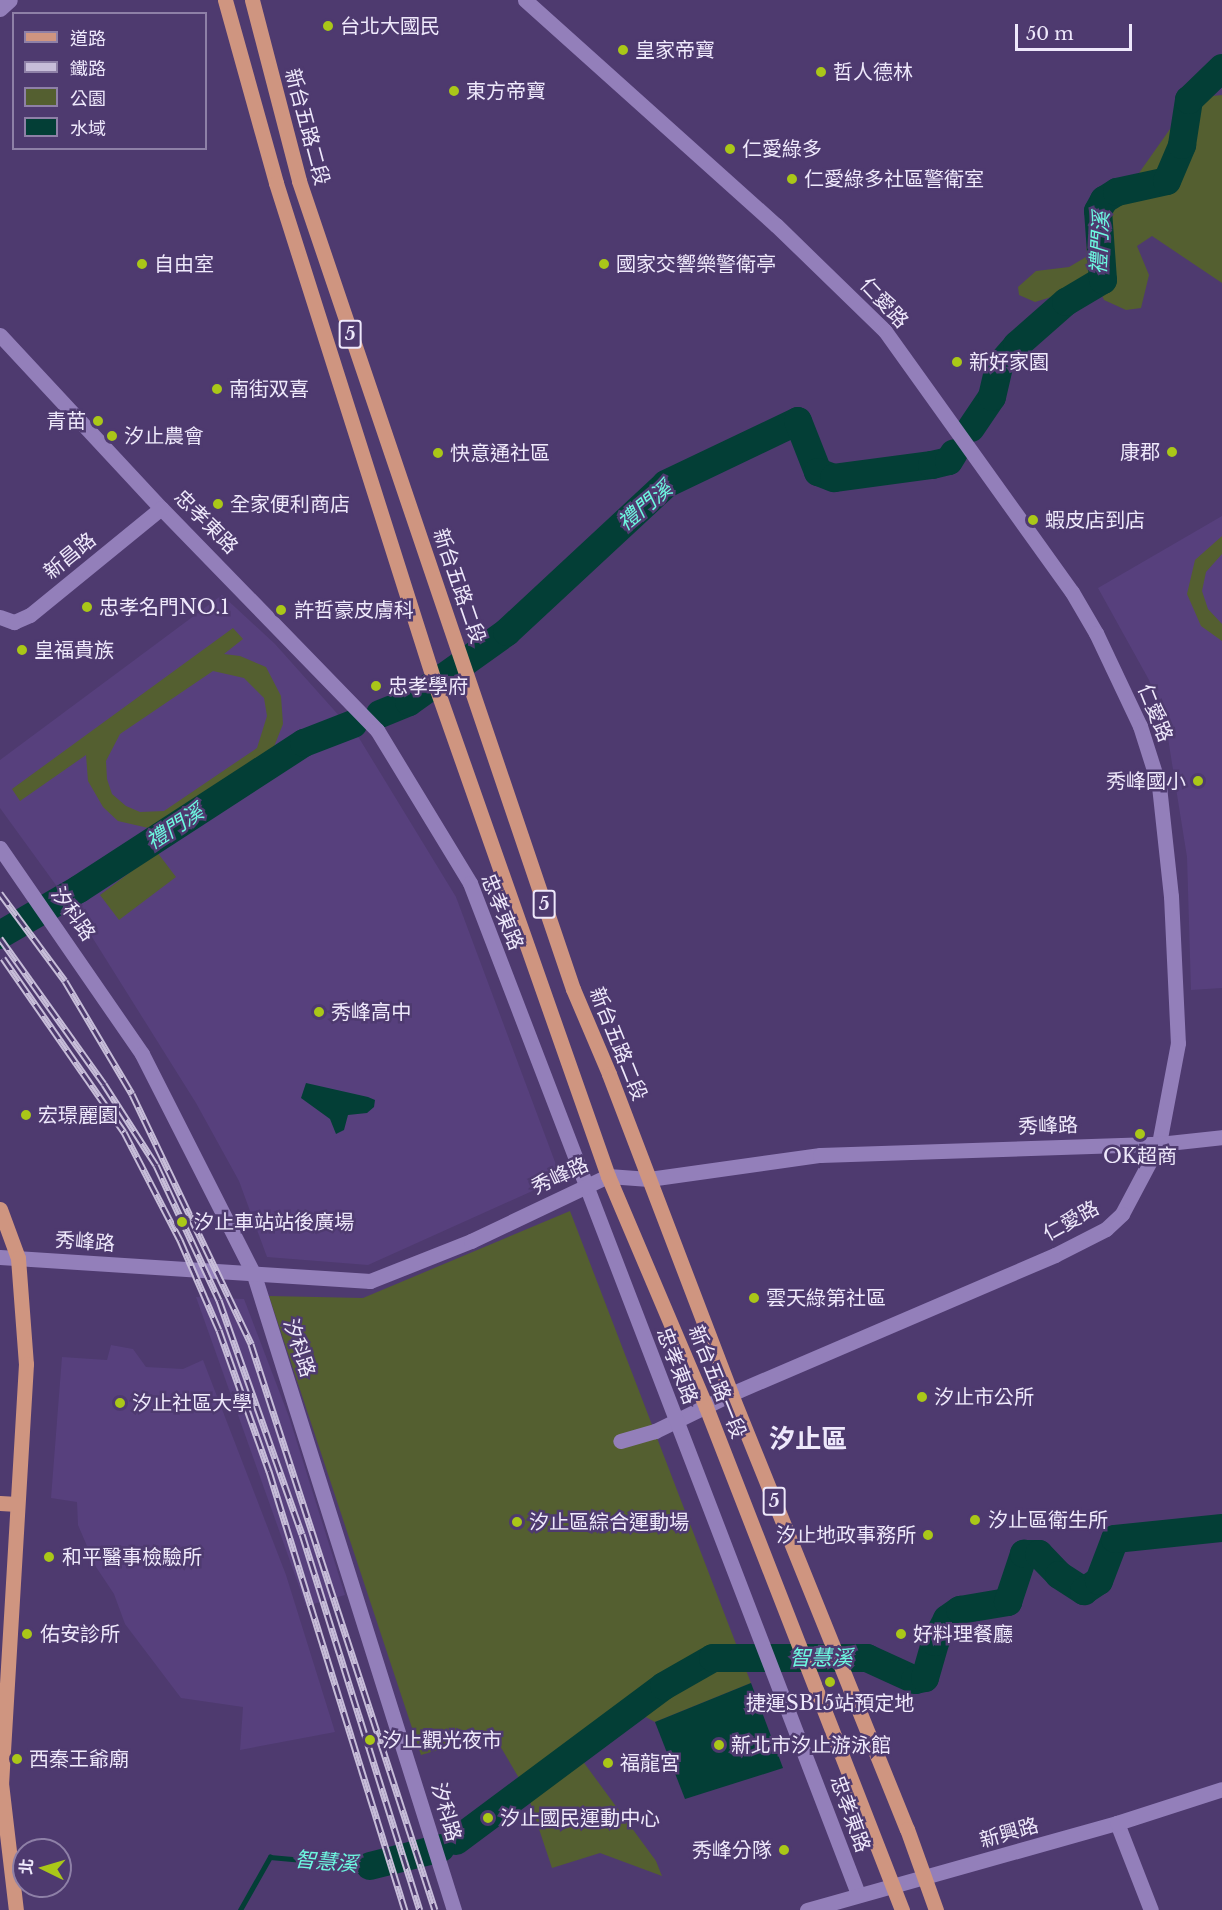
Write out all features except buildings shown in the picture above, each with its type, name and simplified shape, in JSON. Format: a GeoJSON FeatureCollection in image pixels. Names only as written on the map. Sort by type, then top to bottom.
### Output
{"type":"FeatureCollection","features":[{"type":"Feature","properties":{"kind":"main road","name":"5"},"geometry":{"type":"LineString","coordinates":[[225,0],[276,183],[435,684],[608,1176]]}},
{"type":"Feature","properties":{"kind":"main road","name":"新台五路二段"},"geometry":{"type":"LineString","coordinates":[[252,0],[299,182],[575,997],[649,1179]]}},
{"type":"Feature","properties":{"kind":"main road","name":"新台五路一段"},"geometry":{"type":"LineString","coordinates":[[608,1176],[706,1407],[892,1884]]}},
{"type":"Feature","properties":{"kind":"main road","name":"新台五路一段"},"geometry":{"type":"LineString","coordinates":[[649,1179],[731,1394],[924,1879]]}},
{"type":"Feature","properties":{"kind":"main road"},"geometry":{"type":"LineString","coordinates":[[0,1209],[18,1258],[26,1364],[1,1783],[16,1910]]}},
{"type":"Feature","properties":{"kind":"main road"},"geometry":{"type":"LineString","coordinates":[[0,1503],[17,1504]]}},
{"type":"Feature","properties":{"kind":"main road","name":"5"},"geometry":{"type":"LineString","coordinates":[[924,1879],[936,1910]]}},
{"type":"Feature","properties":{"kind":"main road","name":"5"},"geometry":{"type":"LineString","coordinates":[[892,1884],[902,1910]]}},
{"type":"Feature","properties":{"kind":"street"},"geometry":{"type":"LineString","coordinates":[[0,9],[10,0]]}},
{"type":"Feature","properties":{"kind":"street","name":"仁愛路"},"geometry":{"type":"LineString","coordinates":[[525,0],[776,225],[885,331],[1072,592],[1096,633],[1140,726],[1159,786],[1167,847],[1178,1043],[1159,1144],[1122,1214],[1106,1229],[1055,1255],[731,1394],[676,1421],[620,1441]]}},
{"type":"Feature","properties":{"kind":"street","name":"忠孝東路"},"geometry":{"type":"LineString","coordinates":[[0,335],[161,508],[377,730],[470,883],[676,1421],[760,1632],[858,1894]]}},
{"type":"Feature","properties":{"kind":"street","name":"新昌路"},"geometry":{"type":"LineString","coordinates":[[0,617],[14,622],[30,615],[161,508]]}},
{"type":"Feature","properties":{"kind":"street","name":"汐科路"},"geometry":{"type":"LineString","coordinates":[[0,848],[52,920],[142,1054],[254,1275],[451,1903]]}},
{"type":"Feature","properties":{"kind":"street","name":"秀峰路"},"geometry":{"type":"LineString","coordinates":[[0,1257],[370,1281],[471,1241],[608,1176],[649,1179],[820,1155],[1159,1144],[1222,1137]]}},
{"type":"Feature","properties":{"kind":"street","name":"新興路"},"geometry":{"type":"LineString","coordinates":[[807,1910],[892,1884],[924,1879],[1117,1823],[1222,1789]]}},
{"type":"Feature","properties":{"kind":"street"},"geometry":{"type":"LineString","coordinates":[[1117,1823],[1151,1910]]}},
{"type":"Feature","properties":{"kind":"shaded area","name":"秀峰國小"},"geometry":{"type":"Polygon","coordinates":[[[1222,516],[1222,988],[1191,990],[1187,857],[1167,732],[1149,680],[1098,588],[1222,516]]]}},
{"type":"Feature","properties":{"kind":"shaded area","name":"秀峰高中"},"geometry":{"type":"Polygon","coordinates":[[[222,595],[275,644],[359,738],[456,897],[561,1178],[368,1265],[267,1257],[239,1181],[196,1103],[82,921],[0,808],[0,760],[222,595]]]}},
{"type":"Feature","properties":{"kind":"shaded area"},"geometry":{"type":"Polygon","coordinates":[[[196,1297],[244,1299],[289,1417],[345,1595],[306,1606],[196,1297]]]}},
{"type":"Feature","properties":{"kind":"shaded area"},"geometry":{"type":"Polygon","coordinates":[[[111,1345],[133,1349],[146,1367],[183,1369],[203,1360],[286,1575],[335,1732],[240,1750],[243,1707],[181,1698],[125,1624],[114,1594],[96,1567],[78,1525],[77,1502],[51,1498],[62,1357],[107,1360],[111,1345]]]}},
{"type":"Feature","properties":{"kind":"green space"},"geometry":{"type":"Polygon","coordinates":[[[1222,95],[1222,283],[1152,236],[1137,246],[1149,275],[1141,308],[1126,310],[1104,300],[1100,291],[1087,286],[1035,302],[1019,295],[1018,287],[1036,271],[1069,267],[1086,257],[1089,207],[1103,191],[1139,173],[1170,129],[1212,96],[1222,95]]]}},
{"type":"Feature","properties":{"kind":"green space"},"geometry":{"type":"Polygon","coordinates":[[[1222,536],[1222,554],[1206,572],[1202,591],[1208,609],[1222,624],[1222,641],[1201,626],[1187,594],[1195,560],[1222,536]]]}},
{"type":"Feature","properties":{"kind":"green space"},"geometry":{"type":"Polygon","coordinates":[[[233,628],[243,639],[224,654],[240,656],[266,667],[281,696],[283,724],[270,757],[172,825],[157,830],[118,821],[103,807],[88,781],[86,755],[20,801],[12,789],[233,628]],[[213,671],[120,734],[106,761],[107,779],[112,794],[126,806],[140,812],[164,811],[257,748],[267,716],[264,698],[244,678],[213,671]]]}},
{"type":"Feature","properties":{"kind":"green space"},"geometry":{"type":"Polygon","coordinates":[[[157,852],[176,877],[119,920],[100,895],[157,852]]]}},
{"type":"Feature","properties":{"kind":"green space","name":"汐止區綜合運動場"},"geometry":{"type":"Polygon","coordinates":[[[570,1211],[751,1683],[655,1722],[640,1714],[582,1760],[656,1861],[662,1876],[600,1853],[552,1868],[526,1790],[493,1734],[421,1755],[269,1296],[363,1298],[570,1211]]]}},
{"type":"Feature","properties":{"kind":"water"},"geometry":{"type":"Polygon","coordinates":[[[306,1083],[368,1097],[375,1100],[374,1107],[367,1113],[348,1115],[344,1130],[336,1134],[330,1119],[301,1098],[306,1083]]]}},
{"type":"Feature","properties":{"kind":"water","name":"新北市汐止游泳館"},"geometry":{"type":"Polygon","coordinates":[[[751,1683],[783,1768],[685,1799],[655,1722],[751,1683]]]}},
{"type":"Feature","properties":{"kind":"waterway","name":"禮門溪"},"geometry":{"type":"LineString","coordinates":[[971,428],[992,397],[999,366],[1017,345],[1066,302],[1103,280],[1098,211],[1104,200],[1117,192],[1167,181],[1182,145],[1189,100],[1222,68]]}},
{"type":"Feature","properties":{"kind":"waterway","name":"禮門溪"},"geometry":{"type":"LineString","coordinates":[[380,714],[409,702],[507,632],[666,484],[798,421],[818,472],[834,478],[932,465],[949,461],[954,453]]}},
{"type":"Feature","properties":{"kind":"waterway","name":"禮門溪"},"geometry":{"type":"LineString","coordinates":[[0,935],[79,889],[304,743],[353,724]]}},
{"type":"Feature","properties":{"kind":"waterway","name":"智慧溪"},"geometry":{"type":"LineString","coordinates":[[456,1841],[664,1686],[713,1658],[867,1658],[915,1680],[925,1678],[935,1642],[947,1619],[960,1610],[1008,1602],[1024,1554],[1039,1554],[1059,1575],[1084,1591],[1099,1581],[1115,1539],[1222,1528]]}},
{"type":"Feature","properties":{"kind":"waterway","name":"智慧溪"},"geometry":{"type":"LineString","coordinates":[[370,1866],[441,1848]]}},
{"type":"Feature","properties":{"kind":"waterway","name":"智慧溪"},"geometry":{"type":"LineString","coordinates":[[240,1910],[270,1857],[370,1866]]}},
{"type":"Feature","properties":{"kind":"railway"},"geometry":{"type":"LineString","coordinates":[[0,893],[65,981],[132,1094],[251,1344],[435,1910]]}},
{"type":"Feature","properties":{"kind":"railway"},"geometry":{"type":"LineString","coordinates":[[0,938],[104,1084],[156,1165],[219,1300],[302,1534],[420,1910]]}},
{"type":"Feature","properties":{"kind":"railway"},"geometry":{"type":"LineString","coordinates":[[3,958],[124,1132],[180,1240],[219,1330],[269,1471],[405,1910]]}},
{"type":"Feature","properties":{"kind":"place","name":"台北大國民"},"geometry":{"type":"Point","coordinates":[328,26]}},
{"type":"Feature","properties":{"kind":"place","name":"皇家帝寶"},"geometry":{"type":"Point","coordinates":[623,50]}},
{"type":"Feature","properties":{"kind":"place","name":"哲人德林"},"geometry":{"type":"Point","coordinates":[821,72]}},
{"type":"Feature","properties":{"kind":"place","name":"東方帝寶"},"geometry":{"type":"Point","coordinates":[454,91]}},
{"type":"Feature","properties":{"kind":"place","name":"仁愛綠多"},"geometry":{"type":"Point","coordinates":[730,149]}},
{"type":"Feature","properties":{"kind":"place","name":"仁愛綠多社區警衛室"},"geometry":{"type":"Point","coordinates":[792,179]}},
{"type":"Feature","properties":{"kind":"place","name":"自由室"},"geometry":{"type":"Point","coordinates":[142,264]}},
{"type":"Feature","properties":{"kind":"place","name":"國家交響樂警衛亭"},"geometry":{"type":"Point","coordinates":[604,264]}},
{"type":"Feature","properties":{"kind":"place","name":"新好家園"},"geometry":{"type":"Point","coordinates":[957,362]}},
{"type":"Feature","properties":{"kind":"place","name":"南街双喜"},"geometry":{"type":"Point","coordinates":[217,389]}},
{"type":"Feature","properties":{"kind":"place","name":"青苗"},"geometry":{"type":"Point","coordinates":[98,421]}},
{"type":"Feature","properties":{"kind":"place","name":"汐止農會"},"geometry":{"type":"Point","coordinates":[112,436]}},
{"type":"Feature","properties":{"kind":"place","name":"康郡"},"geometry":{"type":"Point","coordinates":[1172,452]}},
{"type":"Feature","properties":{"kind":"place","name":"快意通社區"},"geometry":{"type":"Point","coordinates":[438,453]}},
{"type":"Feature","properties":{"kind":"place","name":"全家便利商店"},"geometry":{"type":"Point","coordinates":[218,504]}},
{"type":"Feature","properties":{"kind":"place","name":"蝦皮店到店"},"geometry":{"type":"Point","coordinates":[1033,520]}},
{"type":"Feature","properties":{"kind":"place","name":"忠孝名門NO.1"},"geometry":{"type":"Point","coordinates":[87,607]}},
{"type":"Feature","properties":{"kind":"place","name":"許哲豪皮膚科"},"geometry":{"type":"Point","coordinates":[281,610]}},
{"type":"Feature","properties":{"kind":"place","name":"皇福貴族"},"geometry":{"type":"Point","coordinates":[22,650]}},
{"type":"Feature","properties":{"kind":"place","name":"忠孝學府"},"geometry":{"type":"Point","coordinates":[376,686]}},
{"type":"Feature","properties":{"kind":"place","name":"秀峰國小"},"geometry":{"type":"Point","coordinates":[1198,781]}},
{"type":"Feature","properties":{"kind":"place","name":"秀峰高中"},"geometry":{"type":"Point","coordinates":[319,1012]}},
{"type":"Feature","properties":{"kind":"place","name":"宏璟麗園"},"geometry":{"type":"Point","coordinates":[26,1115]}},
{"type":"Feature","properties":{"kind":"place","name":"OK超商"},"geometry":{"type":"Point","coordinates":[1140,1134]}},
{"type":"Feature","properties":{"kind":"place","name":"汐止車站站後廣場"},"geometry":{"type":"Point","coordinates":[182,1222]}},
{"type":"Feature","properties":{"kind":"place","name":"雲天綠第社區"},"geometry":{"type":"Point","coordinates":[754,1298]}},
{"type":"Feature","properties":{"kind":"place","name":"汐止市公所"},"geometry":{"type":"Point","coordinates":[922,1397]}},
{"type":"Feature","properties":{"kind":"place","name":"汐止社區大學"},"geometry":{"type":"Point","coordinates":[120,1403]}},
{"type":"Feature","properties":{"kind":"place","name":"汐止區衛生所"},"geometry":{"type":"Point","coordinates":[975,1520]}},
{"type":"Feature","properties":{"kind":"place","name":"汐止區綜合運動場"},"geometry":{"type":"Point","coordinates":[517,1522]}},
{"type":"Feature","properties":{"kind":"place","name":"汐止地政事務所"},"geometry":{"type":"Point","coordinates":[928,1535]}},
{"type":"Feature","properties":{"kind":"place","name":"和平醫事檢驗所"},"geometry":{"type":"Point","coordinates":[49,1557]}},
{"type":"Feature","properties":{"kind":"place","name":"佑安診所"},"geometry":{"type":"Point","coordinates":[27,1634]}},
{"type":"Feature","properties":{"kind":"place","name":"好料理餐廳"},"geometry":{"type":"Point","coordinates":[901,1634]}},
{"type":"Feature","properties":{"kind":"place","name":"捷運SB15站預定地"},"geometry":{"type":"Point","coordinates":[830,1682]}},
{"type":"Feature","properties":{"kind":"place","name":"汐止觀光夜市"},"geometry":{"type":"Point","coordinates":[370,1740]}},
{"type":"Feature","properties":{"kind":"place","name":"新北市汐止游泳館"},"geometry":{"type":"Point","coordinates":[719,1745]}},
{"type":"Feature","properties":{"kind":"place","name":"西秦王爺廟"},"geometry":{"type":"Point","coordinates":[17,1759]}},
{"type":"Feature","properties":{"kind":"place","name":"福龍宮"},"geometry":{"type":"Point","coordinates":[608,1763]}},
{"type":"Feature","properties":{"kind":"place","name":"汐止國民運動中心"},"geometry":{"type":"Point","coordinates":[488,1818]}},
{"type":"Feature","properties":{"kind":"place","name":"秀峰分隊"},"geometry":{"type":"Point","coordinates":[784,1850]}},
{"type":"Feature","properties":{"kind":"district","name":"汐止區"},"geometry":{"type":"Point","coordinates":[808,1440]}}]}
